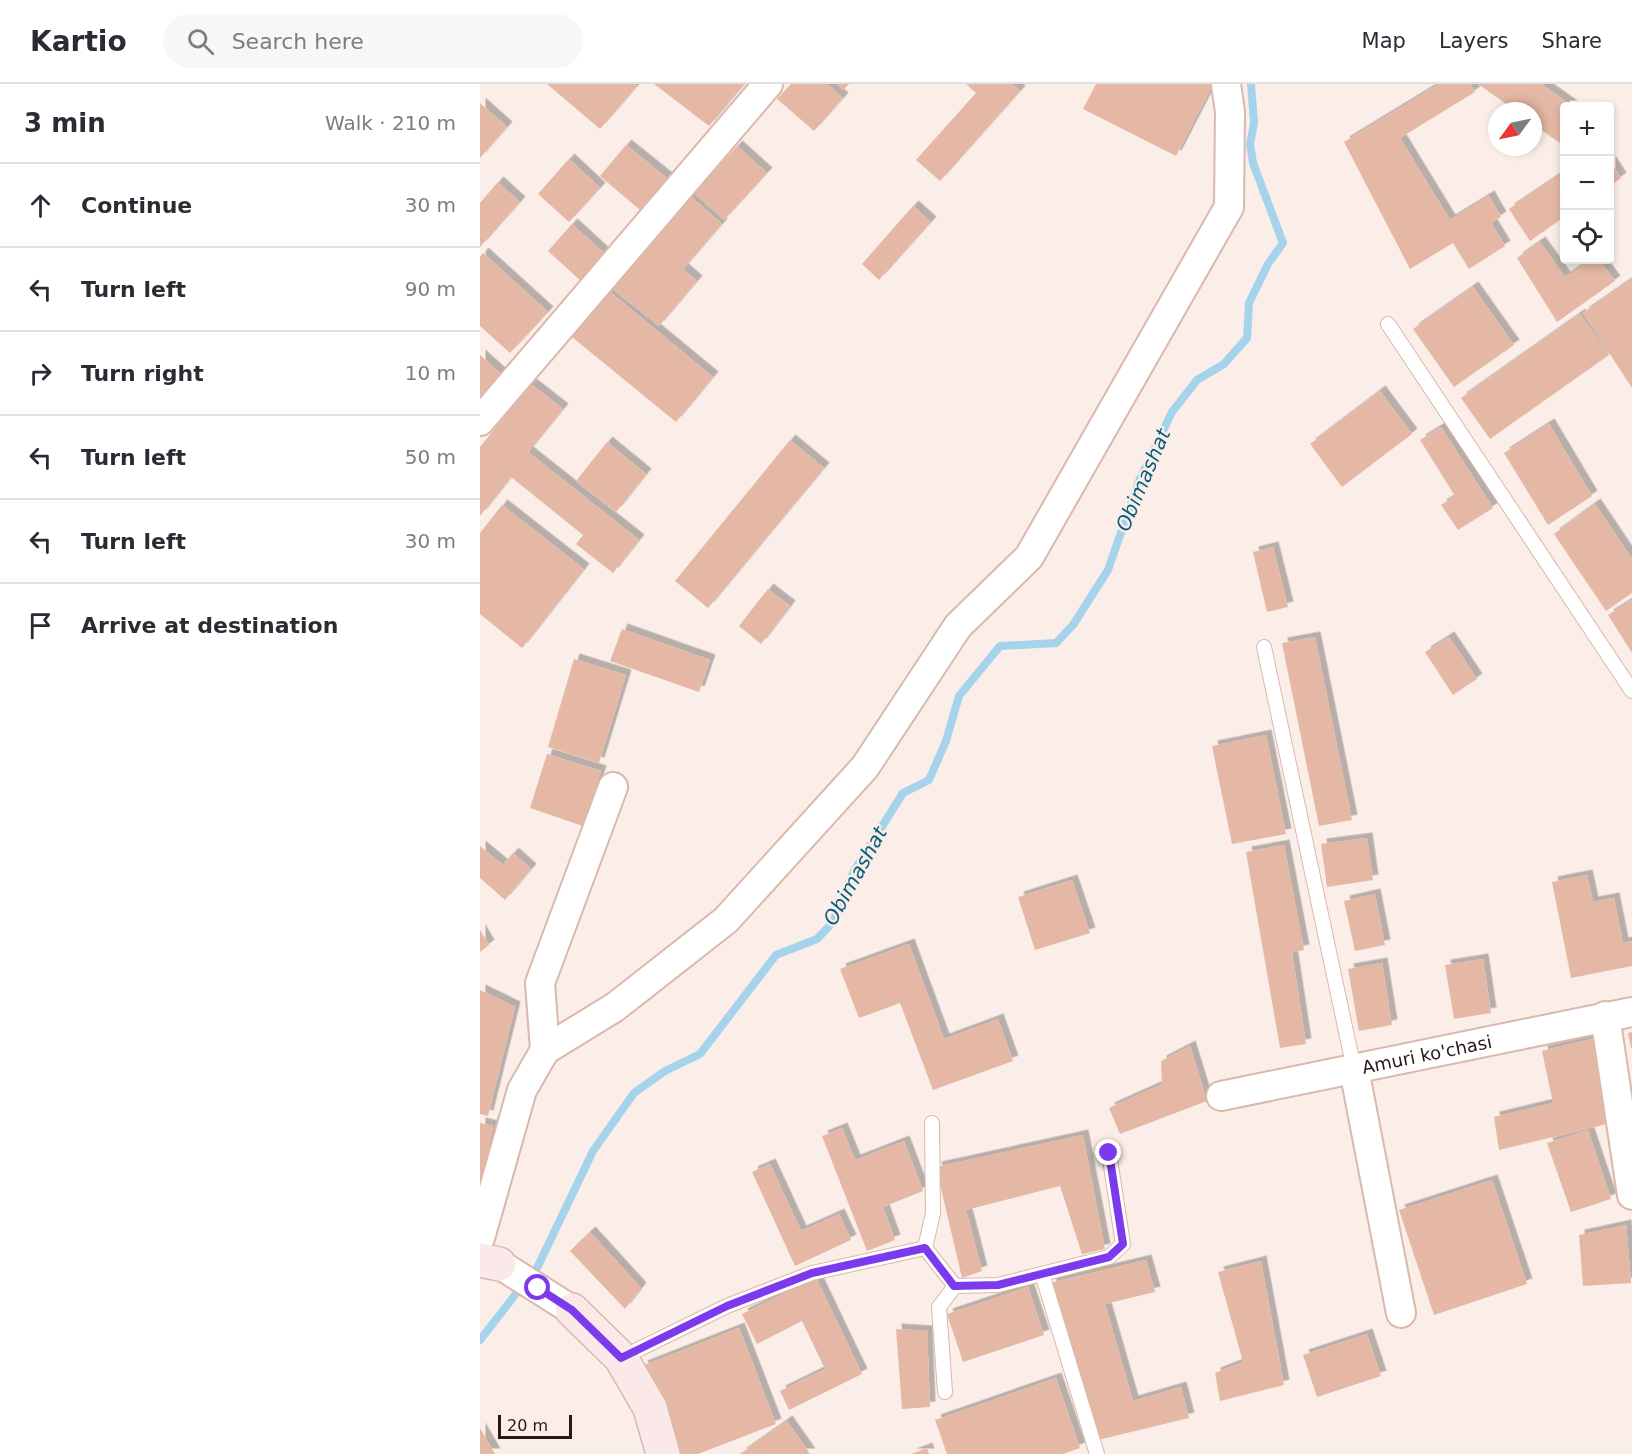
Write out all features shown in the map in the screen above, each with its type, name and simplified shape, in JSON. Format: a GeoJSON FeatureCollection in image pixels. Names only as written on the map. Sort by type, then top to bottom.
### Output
{"type":"FeatureCollection","features":[{"type":"Feature","properties":{"kind":"street"},"geometry":{"type":"LineString","coordinates":[[480,421],[768,84]]}},
{"type":"Feature","properties":{"kind":"street"},"geometry":{"type":"LineString","coordinates":[[480,1238],[522,1090],[545,1050],[615,1006],[726,920],[865,767],[958,626],[1029,557],[1229,207],[1230,112],[1226,84]]}},
{"type":"Feature","properties":{"kind":"street"},"geometry":{"type":"LineString","coordinates":[[545,1050],[540,982],[613,787]]}},
{"type":"Feature","properties":{"kind":"street"},"geometry":{"type":"LineString","coordinates":[[1619,1014],[1632,1195]]}},
{"type":"Feature","properties":{"kind":"street","name":"Amuri ko'chasi"},"geometry":{"type":"LineString","coordinates":[[1221,1096],[1619,1014]]}},
{"type":"Feature","properties":{"kind":"street"},"geometry":{"type":"LineString","coordinates":[[1354,1069],[1401,1313]]}},
{"type":"Feature","properties":{"kind":"street"},"geometry":{"type":"LineString","coordinates":[[490,1262],[538,1288],[572,1310],[621,1358],[650,1408],[663,1454]]}},
{"type":"Feature","properties":{"kind":"lane"},"geometry":{"type":"LineString","coordinates":[[1388,324],[1632,691]]}},
{"type":"Feature","properties":{"kind":"lane"},"geometry":{"type":"LineString","coordinates":[[1264,647],[1354,1069]]}},
{"type":"Feature","properties":{"kind":"lane"},"geometry":{"type":"LineString","coordinates":[[925,1248],[933,1213],[932,1123]]}},
{"type":"Feature","properties":{"kind":"lane"},"geometry":{"type":"LineString","coordinates":[[954,1286],[998,1285],[1109,1257],[1123,1244],[1109,1153]]}},
{"type":"Feature","properties":{"kind":"lane"},"geometry":{"type":"LineString","coordinates":[[925,1248],[954,1286]]}},
{"type":"Feature","properties":{"kind":"lane"},"geometry":{"type":"LineString","coordinates":[[621,1358],[727,1306],[812,1273],[925,1248]]}},
{"type":"Feature","properties":{"kind":"lane"},"geometry":{"type":"LineString","coordinates":[[1042,1274],[1097,1454]]}},
{"type":"Feature","properties":{"kind":"lane"},"geometry":{"type":"LineString","coordinates":[[945,1392],[939,1307],[954,1286]]}},
{"type":"Feature","properties":{"kind":"building"},"geometry":{"type":"Polygon","coordinates":[[[547,84],[635,84],[637,86],[600,129],[547,84]]]}},
{"type":"Feature","properties":{"kind":"building"},"geometry":{"type":"Polygon","coordinates":[[[654,84],[744,84],[709,126],[654,84]]]}},
{"type":"Feature","properties":{"kind":"building"},"geometry":{"type":"Polygon","coordinates":[[[791,84],[827,84],[843,98],[814,131],[777,99],[791,84]]]}},
{"type":"Feature","properties":{"kind":"building"},"geometry":{"type":"Polygon","coordinates":[[[837,84],[849,84],[843,90],[837,84]]]}},
{"type":"Feature","properties":{"kind":"building"},"geometry":{"type":"Polygon","coordinates":[[[966,84],[1012,84],[1020,91],[940,181],[916,160],[976,93],[966,84]]]}},
{"type":"Feature","properties":{"kind":"building"},"geometry":{"type":"Polygon","coordinates":[[[1096,84],[1213,84],[1176,156],[1083,109],[1096,84]]]}},
{"type":"Feature","properties":{"kind":"building"},"geometry":{"type":"Polygon","coordinates":[[[1439,84],[1470,84],[1475,92],[1400,138],[1450,220],[1489,196],[1501,217],[1491,223],[1505,246],[1469,269],[1453,243],[1410,269],[1344,142],[1439,84]]]}},
{"type":"Feature","properties":{"kind":"building"},"geometry":{"type":"Polygon","coordinates":[[[1478,84],[1541,84],[1566,102],[1560,102],[1560,143],[1542,130],[1542,102],[1503,102],[1478,84]]]}},
{"type":"Feature","properties":{"kind":"building"},"geometry":{"type":"Polygon","coordinates":[[[480,103],[507,127],[480,158],[480,103]]]}},
{"type":"Feature","properties":{"kind":"building"},"geometry":{"type":"Polygon","coordinates":[[[626,145],[667,178],[640,210],[600,176],[626,145]]]}},
{"type":"Feature","properties":{"kind":"building"},"geometry":{"type":"Polygon","coordinates":[[[737,146],[767,173],[724,220],[694,193],[737,146]]]}},
{"type":"Feature","properties":{"kind":"building"},"geometry":{"type":"Polygon","coordinates":[[[569,159],[600,188],[569,222],[538,194],[569,159]]]}},
{"type":"Feature","properties":{"kind":"building"},"geometry":{"type":"Polygon","coordinates":[[[1614,167],[1621,178],[1614,183],[1614,167]]]}},
{"type":"Feature","properties":{"kind":"building"},"geometry":{"type":"Polygon","coordinates":[[[1560,175],[1560,220],[1530,241],[1509,209],[1560,175]]]}},
{"type":"Feature","properties":{"kind":"building"},"geometry":{"type":"Polygon","coordinates":[[[498,182],[520,202],[480,247],[480,203],[498,182]]]}},
{"type":"Feature","properties":{"kind":"building"},"geometry":{"type":"Polygon","coordinates":[[[688,194],[722,224],[683,269],[697,281],[659,326],[610,287],[688,194]]]}},
{"type":"Feature","properties":{"kind":"building"},"geometry":{"type":"Polygon","coordinates":[[[913,206],[931,222],[879,280],[862,264],[913,206]]]}},
{"type":"Feature","properties":{"kind":"building"},"geometry":{"type":"Polygon","coordinates":[[[572,224],[607,256],[583,283],[548,251],[572,224]]]}},
{"type":"Feature","properties":{"kind":"building"},"geometry":{"type":"Polygon","coordinates":[[[1540,242],[1565,277],[1584,264],[1602,264],[1615,281],[1557,322],[1517,258],[1540,242]]]}},
{"type":"Feature","properties":{"kind":"building"},"geometry":{"type":"Polygon","coordinates":[[[483,253],[548,312],[510,353],[480,326],[480,257],[483,253]]]}},
{"type":"Feature","properties":{"kind":"building"},"geometry":{"type":"Polygon","coordinates":[[[1632,279],[1632,388],[1583,313],[1632,279]]]}},
{"type":"Feature","properties":{"kind":"building"},"geometry":{"type":"Polygon","coordinates":[[[1473,287],[1514,345],[1454,387],[1413,329],[1473,287]]]}},
{"type":"Feature","properties":{"kind":"building"},"geometry":{"type":"Polygon","coordinates":[[[610,292],[713,377],[676,422],[572,337],[610,292]]]}},
{"type":"Feature","properties":{"kind":"building"},"geometry":{"type":"Polygon","coordinates":[[[1580,314],[1609,355],[1490,439],[1461,398],[1580,314]]]}},
{"type":"Feature","properties":{"kind":"building"},"geometry":{"type":"Polygon","coordinates":[[[480,355],[501,374],[480,398],[480,355]]]}},
{"type":"Feature","properties":{"kind":"building"},"geometry":{"type":"Polygon","coordinates":[[[531,384],[563,409],[528,452],[639,540],[613,573],[576,544],[583,535],[511,477],[480,516],[480,447],[531,384]]]}},
{"type":"Feature","properties":{"kind":"building"},"geometry":{"type":"Polygon","coordinates":[[[1380,391],[1412,434],[1342,487],[1310,444],[1380,391]]]}},
{"type":"Feature","properties":{"kind":"building"},"geometry":{"type":"Polygon","coordinates":[[[1549,424],[1592,496],[1548,525],[1504,453],[1549,424]]]}},
{"type":"Feature","properties":{"kind":"building"},"geometry":{"type":"Polygon","coordinates":[[[1441,427],[1493,508],[1458,530],[1441,505],[1455,496],[1420,440],[1441,427]]]}},
{"type":"Feature","properties":{"kind":"building"},"geometry":{"type":"Polygon","coordinates":[[[790,440],[824,468],[708,608],[675,581],[790,440]]]}},
{"type":"Feature","properties":{"kind":"building"},"geometry":{"type":"Polygon","coordinates":[[[607,442],[646,474],[616,512],[576,481],[607,442]]]}},
{"type":"Feature","properties":{"kind":"building"},"geometry":{"type":"Polygon","coordinates":[[[1595,504],[1632,559],[1632,593],[1606,611],[1554,534],[1595,504]]]}},
{"type":"Feature","properties":{"kind":"building"},"geometry":{"type":"Polygon","coordinates":[[[502,505],[584,569],[522,648],[480,614],[480,533],[502,505]]]}},
{"type":"Feature","properties":{"kind":"building"},"geometry":{"type":"Polygon","coordinates":[[[1273,547],[1288,607],[1267,612],[1253,552],[1273,547]]]}},
{"type":"Feature","properties":{"kind":"building"},"geometry":{"type":"Polygon","coordinates":[[[768,589],[790,606],[761,644],[739,626],[768,589]]]}},
{"type":"Feature","properties":{"kind":"building"},"geometry":{"type":"Polygon","coordinates":[[[1632,600],[1632,653],[1608,615],[1632,600]]]}},
{"type":"Feature","properties":{"kind":"building"},"geometry":{"type":"Polygon","coordinates":[[[622,629],[710,660],[699,692],[610,661],[622,629]]]}},
{"type":"Feature","properties":{"kind":"building"},"geometry":{"type":"Polygon","coordinates":[[[1315,637],[1352,820],[1319,826],[1282,643],[1315,637]]]}},
{"type":"Feature","properties":{"kind":"building"},"geometry":{"type":"Polygon","coordinates":[[[1449,637],[1477,679],[1453,695],[1425,652],[1449,637]]]}},
{"type":"Feature","properties":{"kind":"building"},"geometry":{"type":"Polygon","coordinates":[[[574,659],[626,675],[599,763],[548,747],[574,659]]]}},
{"type":"Feature","properties":{"kind":"building"},"geometry":{"type":"Polygon","coordinates":[[[1266,735],[1286,834],[1232,844],[1212,746],[1266,735]]]}},
{"type":"Feature","properties":{"kind":"building"},"geometry":{"type":"Polygon","coordinates":[[[547,754],[601,771],[583,826],[530,808],[547,754]]]}},
{"type":"Feature","properties":{"kind":"building"},"geometry":{"type":"Polygon","coordinates":[[[1367,838],[1373,880],[1327,887],[1321,844],[1367,838]]]}},
{"type":"Feature","properties":{"kind":"building"},"geometry":{"type":"Polygon","coordinates":[[[1284,845],[1304,950],[1292,952],[1306,1044],[1280,1048],[1246,852],[1284,845]]]}},
{"type":"Feature","properties":{"kind":"building"},"geometry":{"type":"Polygon","coordinates":[[[480,846],[503,865],[513,853],[531,869],[505,900],[480,878],[480,846]]]}},
{"type":"Feature","properties":{"kind":"building"},"geometry":{"type":"Polygon","coordinates":[[[1587,875],[1593,902],[1614,898],[1623,943],[1632,941],[1632,966],[1571,978],[1552,882],[1587,875]]]}},
{"type":"Feature","properties":{"kind":"building"},"geometry":{"type":"Polygon","coordinates":[[[1072,880],[1090,933],[1035,950],[1018,897],[1072,880]]]}},
{"type":"Feature","properties":{"kind":"building"},"geometry":{"type":"Polygon","coordinates":[[[1375,894],[1385,945],[1355,951],[1344,901],[1375,894]]]}},
{"type":"Feature","properties":{"kind":"building"},"geometry":{"type":"Polygon","coordinates":[[[480,930],[489,945],[480,952],[480,930]]]}},
{"type":"Feature","properties":{"kind":"building"},"geometry":{"type":"Polygon","coordinates":[[[909,944],[944,1039],[998,1019],[1013,1061],[933,1090],[900,1003],[859,1018],[840,969],[909,944]]]}},
{"type":"Feature","properties":{"kind":"building"},"geometry":{"type":"Polygon","coordinates":[[[1483,959],[1491,1013],[1454,1019],[1445,965],[1483,959]]]}},
{"type":"Feature","properties":{"kind":"building"},"geometry":{"type":"Polygon","coordinates":[[[1382,963],[1392,1025],[1359,1031],[1348,969],[1382,963]]]}},
{"type":"Feature","properties":{"kind":"building"},"geometry":{"type":"Polygon","coordinates":[[[480,990],[515,1007],[488,1116],[480,1114],[480,990]]]}},
{"type":"Feature","properties":{"kind":"building"},"geometry":{"type":"Polygon","coordinates":[[[1632,1032],[1632,1048],[1631,1048],[1628,1033],[1632,1032]]]}},
{"type":"Feature","properties":{"kind":"building"},"geometry":{"type":"Polygon","coordinates":[[[1600,1037],[1611,1123],[1499,1150],[1494,1117],[1553,1103],[1542,1051],[1600,1037]]]}},
{"type":"Feature","properties":{"kind":"building"},"geometry":{"type":"Polygon","coordinates":[[[1190,1046],[1207,1101],[1120,1134],[1109,1108],[1162,1084],[1161,1061],[1190,1046]]]}},
{"type":"Feature","properties":{"kind":"building"},"geometry":{"type":"Polygon","coordinates":[[[480,1123],[493,1126],[481,1183],[480,1182],[480,1123]]]}},
{"type":"Feature","properties":{"kind":"building"},"geometry":{"type":"Polygon","coordinates":[[[842,1128],[855,1160],[904,1141],[923,1191],[883,1207],[895,1240],[867,1251],[822,1136],[842,1128]]]}},
{"type":"Feature","properties":{"kind":"building"},"geometry":{"type":"Polygon","coordinates":[[[1588,1130],[1611,1199],[1571,1212],[1547,1143],[1588,1130]]]}},
{"type":"Feature","properties":{"kind":"building"},"geometry":{"type":"Polygon","coordinates":[[[1083,1135],[1105,1249],[1082,1254],[1060,1186],[966,1210],[982,1271],[962,1278],[936,1167],[1083,1135]]]}},
{"type":"Feature","properties":{"kind":"building"},"geometry":{"type":"Polygon","coordinates":[[[770,1164],[801,1231],[839,1214],[851,1240],[795,1266],[752,1172],[770,1164]]]}},
{"type":"Feature","properties":{"kind":"building"},"geometry":{"type":"Polygon","coordinates":[[[1492,1180],[1527,1284],[1434,1315],[1399,1210],[1492,1180]]]}},
{"type":"Feature","properties":{"kind":"building"},"geometry":{"type":"Polygon","coordinates":[[[1626,1225],[1631,1283],[1583,1286],[1579,1235],[1626,1225]]]}},
{"type":"Feature","properties":{"kind":"building"},"geometry":{"type":"Polygon","coordinates":[[[590,1232],[641,1288],[625,1309],[570,1251],[590,1232]]]}},
{"type":"Feature","properties":{"kind":"building"},"geometry":{"type":"Polygon","coordinates":[[[1146,1260],[1155,1292],[1105,1304],[1133,1401],[1181,1387],[1189,1418],[1098,1440],[1050,1283],[1146,1260]]]}},
{"type":"Feature","properties":{"kind":"building"},"geometry":{"type":"Polygon","coordinates":[[[1261,1261],[1284,1385],[1220,1401],[1215,1373],[1243,1362],[1218,1272],[1261,1261]]]}},
{"type":"Feature","properties":{"kind":"building"},"geometry":{"type":"Polygon","coordinates":[[[816,1278],[862,1374],[789,1410],[780,1391],[825,1369],[802,1321],[757,1344],[742,1314],[816,1278]]]}},
{"type":"Feature","properties":{"kind":"building"},"geometry":{"type":"Polygon","coordinates":[[[1028,1287],[1044,1335],[963,1362],[947,1314],[1028,1287]]]}},
{"type":"Feature","properties":{"kind":"building"},"geometry":{"type":"Polygon","coordinates":[[[739,1328],[776,1424],[698,1454],[676,1454],[642,1366],[739,1328]]]}},
{"type":"Feature","properties":{"kind":"building"},"geometry":{"type":"Polygon","coordinates":[[[896,1329],[927,1331],[930,1407],[902,1409],[896,1329]]]}},
{"type":"Feature","properties":{"kind":"building"},"geometry":{"type":"Polygon","coordinates":[[[1367,1334],[1381,1376],[1317,1397],[1303,1355],[1367,1334]]]}},
{"type":"Feature","properties":{"kind":"building"},"geometry":{"type":"Polygon","coordinates":[[[1056,1378],[1080,1448],[1063,1454],[947,1454],[935,1420],[1056,1378]]]}},
{"type":"Feature","properties":{"kind":"building"},"geometry":{"type":"Polygon","coordinates":[[[787,1421],[810,1454],[740,1454],[787,1421]]]}},
{"type":"Feature","properties":{"kind":"building"},"geometry":{"type":"Polygon","coordinates":[[[480,1428],[495,1454],[480,1454],[480,1428]]]}},
{"type":"Feature","properties":{"kind":"building"},"geometry":{"type":"Polygon","coordinates":[[[927,1448],[929,1454],[911,1454],[927,1448]]]}},
{"type":"Feature","properties":{"kind":"waterway","name":"Obimashat"},"geometry":{"type":"LineString","coordinates":[[529,1277],[537,1268],[593,1151],[634,1093],[665,1071],[700,1054],[776,955],[817,939],[833,922],[854,871],[903,793],[929,780],[946,741],[959,696],[1000,646],[1056,643],[1073,625],[1108,570],[1139,481],[1172,412],[1197,380],[1224,364],[1247,338],[1249,303],[1268,264],[1283,243],[1253,163],[1250,144],[1254,123],[1251,84]]}},
{"type":"Feature","properties":{"kind":"waterway","name":"Obimashat"},"geometry":{"type":"LineString","coordinates":[[480,1340],[522,1286]]}},
{"type":"Feature","properties":{"kind":"route"},"geometry":{"type":"LineString","coordinates":[[538,1288],[572,1310],[621,1358],[727,1306],[812,1273],[880,1260],[925,1248],[954,1286],[998,1285],[1109,1257],[1123,1244],[1109,1153]]}}]}
